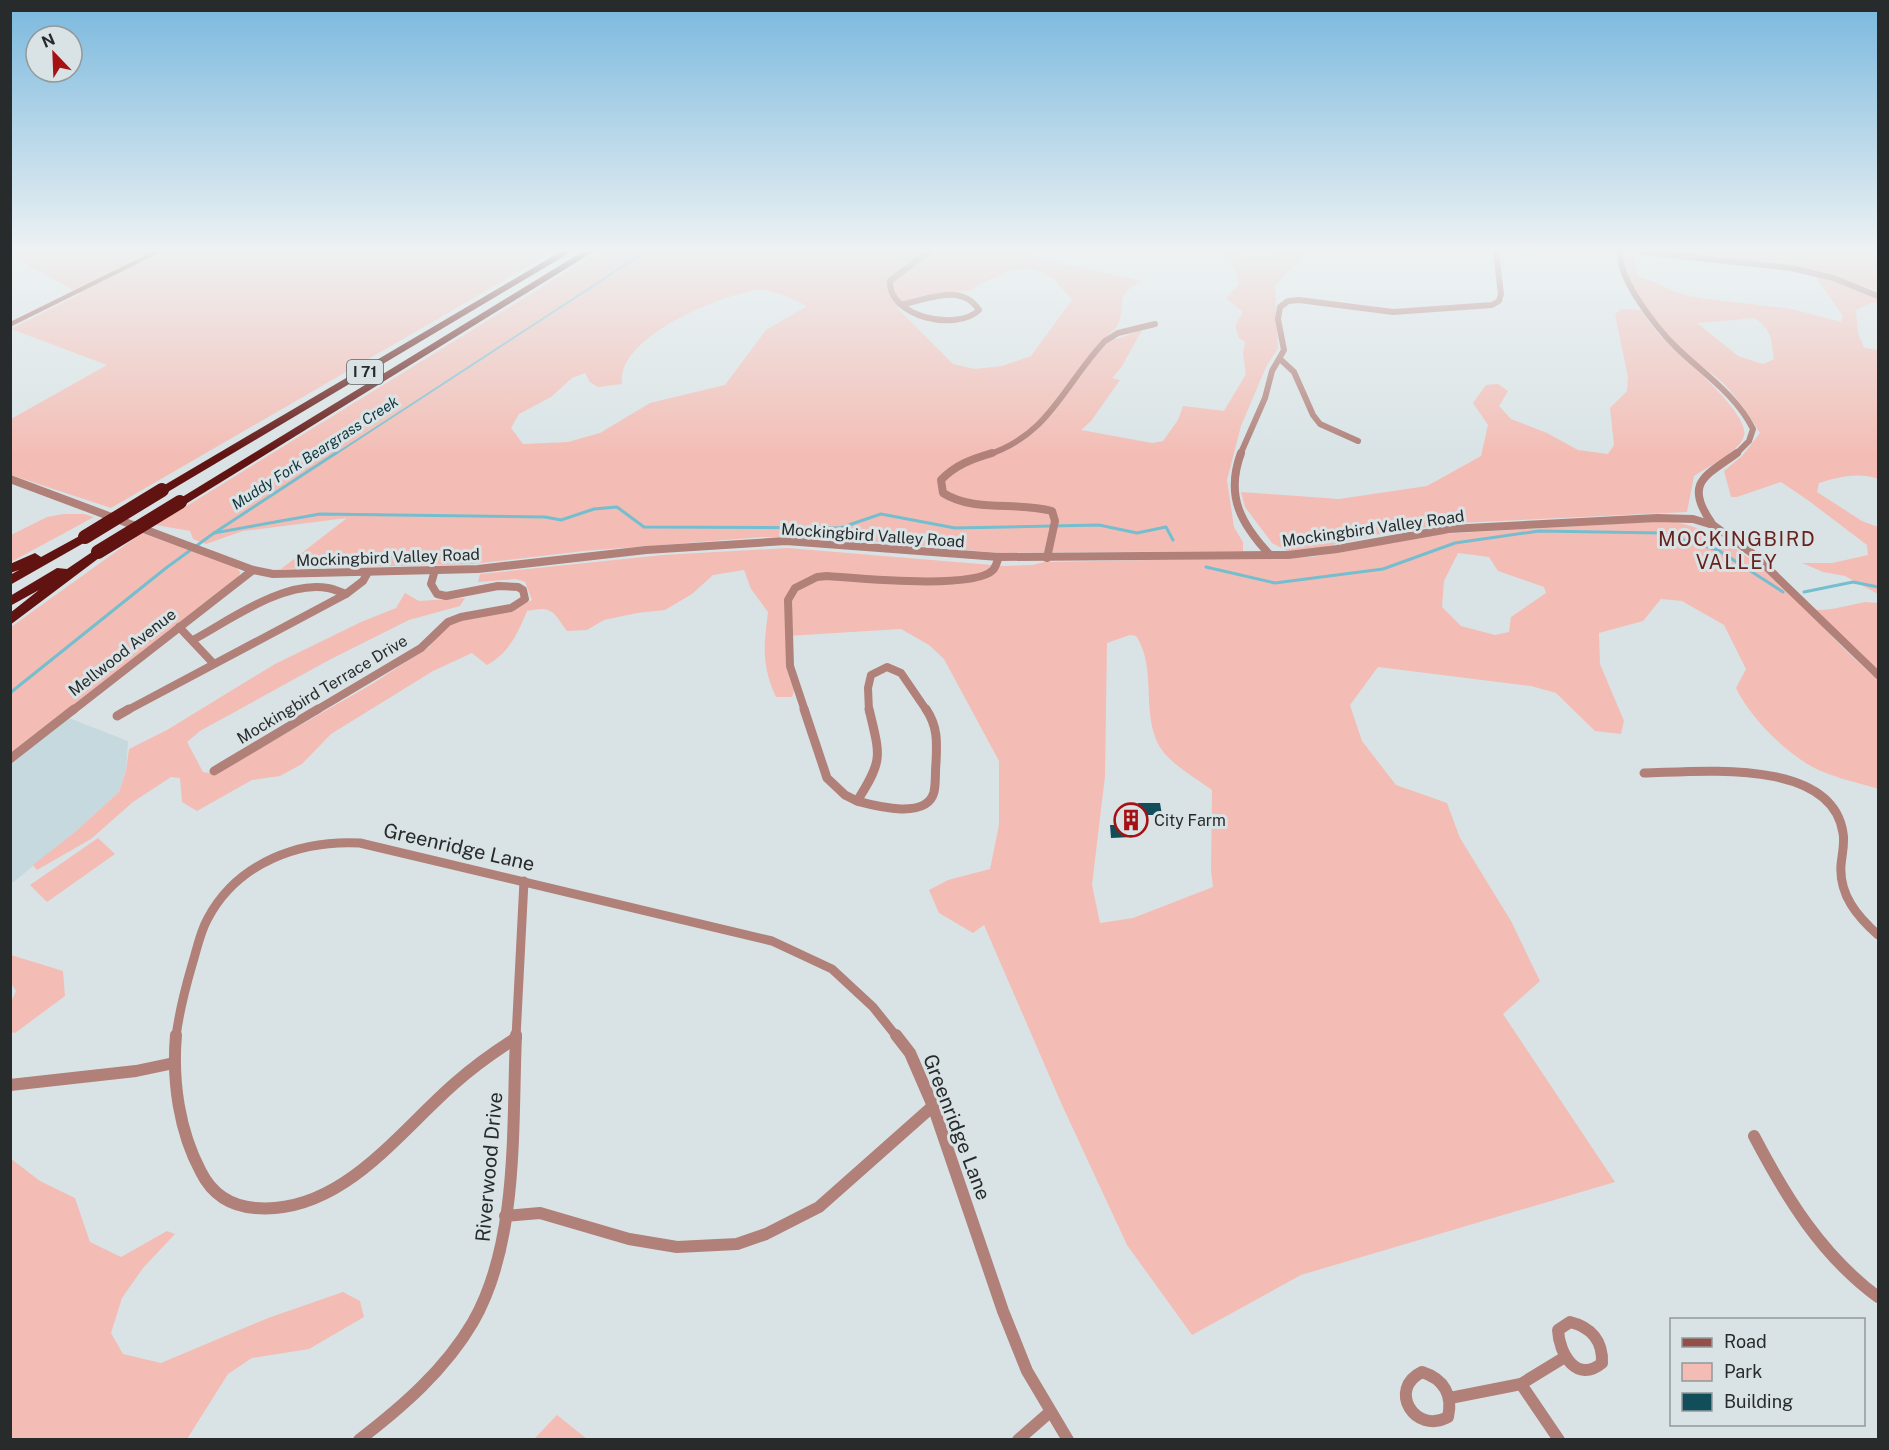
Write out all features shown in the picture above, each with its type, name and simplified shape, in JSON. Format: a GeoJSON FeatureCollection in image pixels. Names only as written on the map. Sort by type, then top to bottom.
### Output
{"type":"FeatureCollection","features":[{"type":"Feature","properties":{"kind":"highway","name":"I 71"},"geometry":{"type":"LineString","coordinates":[[10,581],[452,320]]}},
{"type":"Feature","properties":{"kind":"highway","name":"I 71"},"geometry":{"type":"LineString","coordinates":[[10,602],[98,552],[478,320]]}},
{"type":"Feature","properties":{"kind":"highway"},"geometry":{"type":"LineString","coordinates":[[10,568],[85,537]]}},
{"type":"Feature","properties":{"kind":"highway"},"geometry":{"type":"LineString","coordinates":[[10,620],[98,552]]}},
{"type":"Feature","properties":{"kind":"street"},"geometry":{"type":"LineString","coordinates":[[1270,555],[1239,510],[1234,490],[1235,478],[1246,441],[1264,398],[1273,368],[1280,359],[1283,343],[1279,320]]}},
{"type":"Feature","properties":{"kind":"street","name":"Mockingbird Valley Road"},"geometry":{"type":"LineString","coordinates":[[1652,320],[1670,342],[1738,407],[1750,424],[1753,433],[1751,439],[1702,481],[1697,498],[1700,509],[1713,525],[1774,572],[1845,645],[1878,675]]}},
{"type":"Feature","properties":{"kind":"street"},"geometry":{"type":"LineString","coordinates":[[1047,558],[1055,525],[1055,515],[1052,511],[1035,505],[953,500],[943,493],[941,480],[958,466],[1021,441],[1044,419],[1105,341],[1118,333],[1155,324]]}},
{"type":"Feature","properties":{"kind":"street"},"geometry":{"type":"LineString","coordinates":[[1280,359],[1294,372],[1313,415],[1320,424],[1358,441]]}},
{"type":"Feature","properties":{"kind":"street","name":"Mockingbird Valley Road"},"geometry":{"type":"LineString","coordinates":[[10,479],[253,570],[273,574],[518,566],[646,550],[786,542],[999,557],[1270,555],[1313,553],[1416,533],[1485,526],[1657,518],[1693,519],[1713,525]]}},
{"type":"Feature","properties":{"kind":"street"},"geometry":{"type":"LineString","coordinates":[[857,801],[878,765],[879,748],[865,691],[875,671],[893,668],[902,673],[935,723],[934,793],[924,805],[908,809],[857,801],[845,795],[827,778],[790,666],[788,600],[791,594],[808,580],[827,576],[936,582],[980,577],[993,570],[999,557]]}},
{"type":"Feature","properties":{"kind":"street","name":"Mellwood Avenue"},"geometry":{"type":"LineString","coordinates":[[10,759],[253,570]]}},
{"type":"Feature","properties":{"kind":"street","name":"Mockingbird Terrace Drive"},"geometry":{"type":"LineString","coordinates":[[214,771],[421,648],[437,630],[453,620],[512,608],[525,600],[525,592],[521,588],[509,585],[446,596],[437,594],[431,584],[435,570]]}},
{"type":"Feature","properties":{"kind":"street"},"geometry":{"type":"LineString","coordinates":[[117,716],[346,594],[363,581],[368,572]]}},
{"type":"Feature","properties":{"kind":"street"},"geometry":{"type":"LineString","coordinates":[[193,640],[267,600],[294,589],[332,588],[346,594]]}},
{"type":"Feature","properties":{"kind":"street"},"geometry":{"type":"LineString","coordinates":[[179,627],[213,663]]}},
{"type":"Feature","properties":{"kind":"street"},"geometry":{"type":"LineString","coordinates":[[1644,773],[1764,773],[1796,781],[1812,790],[1831,806],[1843,830],[1840,882],[1845,897],[1856,914],[1878,935]]}},
{"type":"Feature","properties":{"kind":"street","name":"Greenridge Lane"},"geometry":{"type":"LineString","coordinates":[[516,1038],[471,1068],[367,1165],[346,1180],[308,1200],[269,1208],[243,1206],[225,1199],[209,1186],[203,1177],[175,1095],[176,1028],[183,998],[209,917],[229,890],[267,862],[309,844],[347,841],[742,932],[772,941],[832,969],[873,1007],[910,1053],[933,1106],[1003,1311],[1027,1371],[1068,1440]]}},
{"type":"Feature","properties":{"kind":"street","name":"Riverwood Drive"},"geometry":{"type":"LineString","coordinates":[[359,1440],[410,1399],[440,1366],[475,1319],[488,1293],[500,1253],[510,1181],[524,881]]}},
{"type":"Feature","properties":{"kind":"street"},"geometry":{"type":"LineString","coordinates":[[10,1085],[136,1071],[174,1064]]}},
{"type":"Feature","properties":{"kind":"street"},"geometry":{"type":"LineString","coordinates":[[505,1216],[540,1213],[629,1239],[677,1247],[737,1244],[766,1234],[819,1207],[933,1106]]}},
{"type":"Feature","properties":{"kind":"street"},"geometry":{"type":"LineString","coordinates":[[1754,1136],[1799,1217],[1858,1285],[1878,1298]]}},
{"type":"Feature","properties":{"kind":"street"},"geometry":{"type":"LineString","coordinates":[[1450,1398],[1521,1384],[1564,1358]]}},
{"type":"Feature","properties":{"kind":"street"},"geometry":{"type":"LineString","coordinates":[[1521,1384],[1558,1440]]}},
{"type":"Feature","properties":{"kind":"street"},"geometry":{"type":"LineString","coordinates":[[1018,1440],[1050,1412]]}},
{"type":"Feature","properties":{"kind":"shaded area"},"geometry":{"type":"Polygon","coordinates":[[[69,718],[128,741],[126,771],[119,792],[75,832],[11,884],[11,764],[69,718]]]}},
{"type":"Feature","properties":{"kind":"green space"},"geometry":{"type":"Polygon","coordinates":[[[29,320],[436,320],[111,508],[11,475],[11,419],[107,365],[11,329],[29,320]]]}},
{"type":"Feature","properties":{"kind":"green space"},"geometry":{"type":"Polygon","coordinates":[[[489,320],[676,320],[653,334],[636,350],[625,366],[622,384],[598,387],[590,382],[585,373],[572,378],[551,397],[519,414],[511,428],[523,444],[568,442],[600,433],[650,403],[725,385],[766,330],[784,320],[909,320],[953,364],[975,369],[1002,366],[1031,356],[1058,320],[1119,320],[1116,328],[1106,337],[1117,339],[1142,330],[1121,368],[1112,378],[1120,380],[1091,421],[1081,430],[1152,443],[1163,441],[1178,420],[1183,406],[1224,411],[1246,374],[1243,354],[1245,342],[1239,338],[1235,326],[1239,320],[1277,320],[1278,348],[1266,367],[1241,426],[1227,480],[1234,527],[1243,542],[1243,551],[1000,553],[866,541],[765,537],[584,551],[473,564],[281,569],[347,518],[243,531],[206,544],[193,539],[190,531],[156,525],[489,320]]]}},
{"type":"Feature","properties":{"kind":"green space"},"geometry":{"type":"Polygon","coordinates":[[[1616,320],[1648,320],[1657,332],[1710,382],[1736,413],[1743,426],[1744,436],[1741,442],[1723,458],[1694,476],[1687,512],[1458,523],[1385,533],[1305,551],[1287,551],[1272,543],[1245,507],[1241,492],[1339,499],[1427,486],[1481,456],[1488,425],[1473,403],[1486,385],[1498,384],[1508,391],[1499,406],[1511,419],[1547,433],[1578,450],[1608,454],[1614,445],[1610,408],[1627,391],[1628,377],[1616,320]]]}},
{"type":"Feature","properties":{"kind":"green space"},"geometry":{"type":"Polygon","coordinates":[[[1655,320],[1735,320],[1697,323],[1738,356],[1763,364],[1774,359],[1770,335],[1756,320],[1832,320],[1841,322],[1842,320],[1857,320],[1858,333],[1864,348],[1878,350],[1878,479],[1863,476],[1842,477],[1819,483],[1817,492],[1862,521],[1878,527],[1878,594],[1845,576],[1823,572],[1802,563],[1832,563],[1868,555],[1867,545],[1781,482],[1731,497],[1724,471],[1742,456],[1760,433],[1725,385],[1689,356],[1655,320]]]}},
{"type":"Feature","properties":{"kind":"green space"},"geometry":{"type":"Polygon","coordinates":[[[84,514],[94,517],[11,562],[11,535],[47,517],[84,514]]]}},
{"type":"Feature","properties":{"kind":"green space"},"geometry":{"type":"Polygon","coordinates":[[[1668,521],[1698,529],[1727,543],[1781,585],[1878,680],[1878,789],[1842,779],[1809,765],[1772,736],[1742,700],[1736,688],[1746,669],[1724,625],[1682,601],[1661,599],[1643,621],[1599,633],[1600,664],[1624,721],[1621,734],[1595,731],[1556,693],[1531,686],[1378,667],[1350,705],[1362,741],[1396,785],[1447,803],[1460,838],[1511,921],[1540,981],[1503,1014],[1615,1182],[1301,1275],[1192,1335],[1127,1245],[1062,1105],[984,925],[973,933],[939,913],[929,890],[948,880],[990,869],[999,825],[999,761],[944,659],[929,645],[901,629],[787,636],[794,690],[792,697],[776,697],[768,675],[765,655],[768,612],[751,589],[744,570],[713,575],[692,594],[665,610],[604,620],[587,630],[567,631],[555,615],[547,610],[527,611],[512,642],[495,660],[487,665],[472,653],[433,671],[331,734],[302,764],[280,776],[252,780],[197,811],[182,802],[180,778],[171,777],[133,802],[91,839],[37,870],[33,865],[75,832],[119,792],[126,771],[129,749],[167,730],[275,664],[361,622],[396,608],[405,593],[419,601],[465,598],[460,606],[409,620],[331,659],[200,731],[187,742],[203,772],[215,774],[372,684],[429,647],[443,629],[456,622],[513,610],[532,600],[525,582],[516,579],[478,582],[480,574],[663,555],[788,548],[1004,566],[1033,565],[1044,562],[1312,557],[1423,535],[1668,521]],[[1458,553],[1444,581],[1442,607],[1461,626],[1495,635],[1509,632],[1511,617],[1546,593],[1544,587],[1498,571],[1489,557],[1458,553]],[[1130,635],[1107,643],[1105,776],[1092,885],[1100,923],[1133,918],[1213,887],[1211,871],[1212,790],[1169,758],[1156,740],[1152,726],[1143,649],[1136,636],[1130,635]]]}},
{"type":"Feature","properties":{"kind":"green space"},"geometry":{"type":"Polygon","coordinates":[[[142,533],[235,566],[240,572],[239,577],[11,754],[11,627],[142,533]]]}},
{"type":"Feature","properties":{"kind":"green space"},"geometry":{"type":"Polygon","coordinates":[[[1865,602],[1878,603],[1878,670],[1814,610],[1834,609],[1865,602]]]}},
{"type":"Feature","properties":{"kind":"green space"},"geometry":{"type":"Polygon","coordinates":[[[98,838],[115,854],[47,902],[30,885],[98,838]]]}},
{"type":"Feature","properties":{"kind":"green space"},"geometry":{"type":"Polygon","coordinates":[[[11,955],[63,971],[65,996],[15,1033],[11,1032],[11,1002],[16,991],[11,983],[11,955]]]}},
{"type":"Feature","properties":{"kind":"green space"},"geometry":{"type":"Polygon","coordinates":[[[10,1158],[40,1181],[75,1198],[90,1242],[121,1257],[167,1231],[175,1234],[143,1268],[122,1298],[111,1333],[123,1354],[161,1363],[268,1318],[343,1292],[360,1301],[364,1317],[309,1349],[252,1358],[228,1374],[187,1439],[11,1439],[10,1158]]]}},
{"type":"Feature","properties":{"kind":"green space"},"geometry":{"type":"Polygon","coordinates":[[[557,1415],[587,1439],[534,1439],[557,1415]]]}},
{"type":"Feature","properties":{"kind":"building"},"geometry":{"type":"Polygon","coordinates":[[[1138,803],[1160,803],[1162,815],[1140,815],[1138,803]]]}},
{"type":"Feature","properties":{"kind":"building","name":"City Farm"},"geometry":{"type":"Polygon","coordinates":[[[1125,809],[1138,809],[1141,823],[1129,823],[1132,837],[1111,838],[1110,825],[1117,825],[1116,820],[1127,820],[1125,809]]]}},
{"type":"Feature","properties":{"kind":"waterway","name":"Muddy Fork Beargrass Creek"},"geometry":{"type":"LineString","coordinates":[[334,455],[541,320]]}},
{"type":"Feature","properties":{"kind":"waterway","name":"Muddy Fork Beargrass Creek"},"geometry":{"type":"LineString","coordinates":[[214,533],[336,453]]}},
{"type":"Feature","properties":{"kind":"waterway"},"geometry":{"type":"LineString","coordinates":[[214,533],[320,514],[545,517],[561,520],[594,509],[617,507],[644,527],[840,528],[881,514],[955,528],[1099,525],[1137,533],[1166,527],[1173,540]]}},
{"type":"Feature","properties":{"kind":"waterway"},"geometry":{"type":"LineString","coordinates":[[1206,567],[1275,583],[1383,569],[1455,543],[1539,531],[1660,533],[1718,550],[1783,592]]}},
{"type":"Feature","properties":{"kind":"waterway","name":"Muddy Fork Beargrass Creek"},"geometry":{"type":"LineString","coordinates":[[10,693],[166,568],[214,533]]}},
{"type":"Feature","properties":{"kind":"waterway"},"geometry":{"type":"LineString","coordinates":[[1804,592],[1853,582],[1878,587]]}},
{"type":"Feature","properties":{"kind":"place","name":"City Farm"},"geometry":{"type":"Point","coordinates":[1131,820]}},
{"type":"Feature","properties":{"kind":"district","name":"MOCKINGBIRD VALLEY"},"geometry":{"type":"Point","coordinates":[1737,550]}}]}
